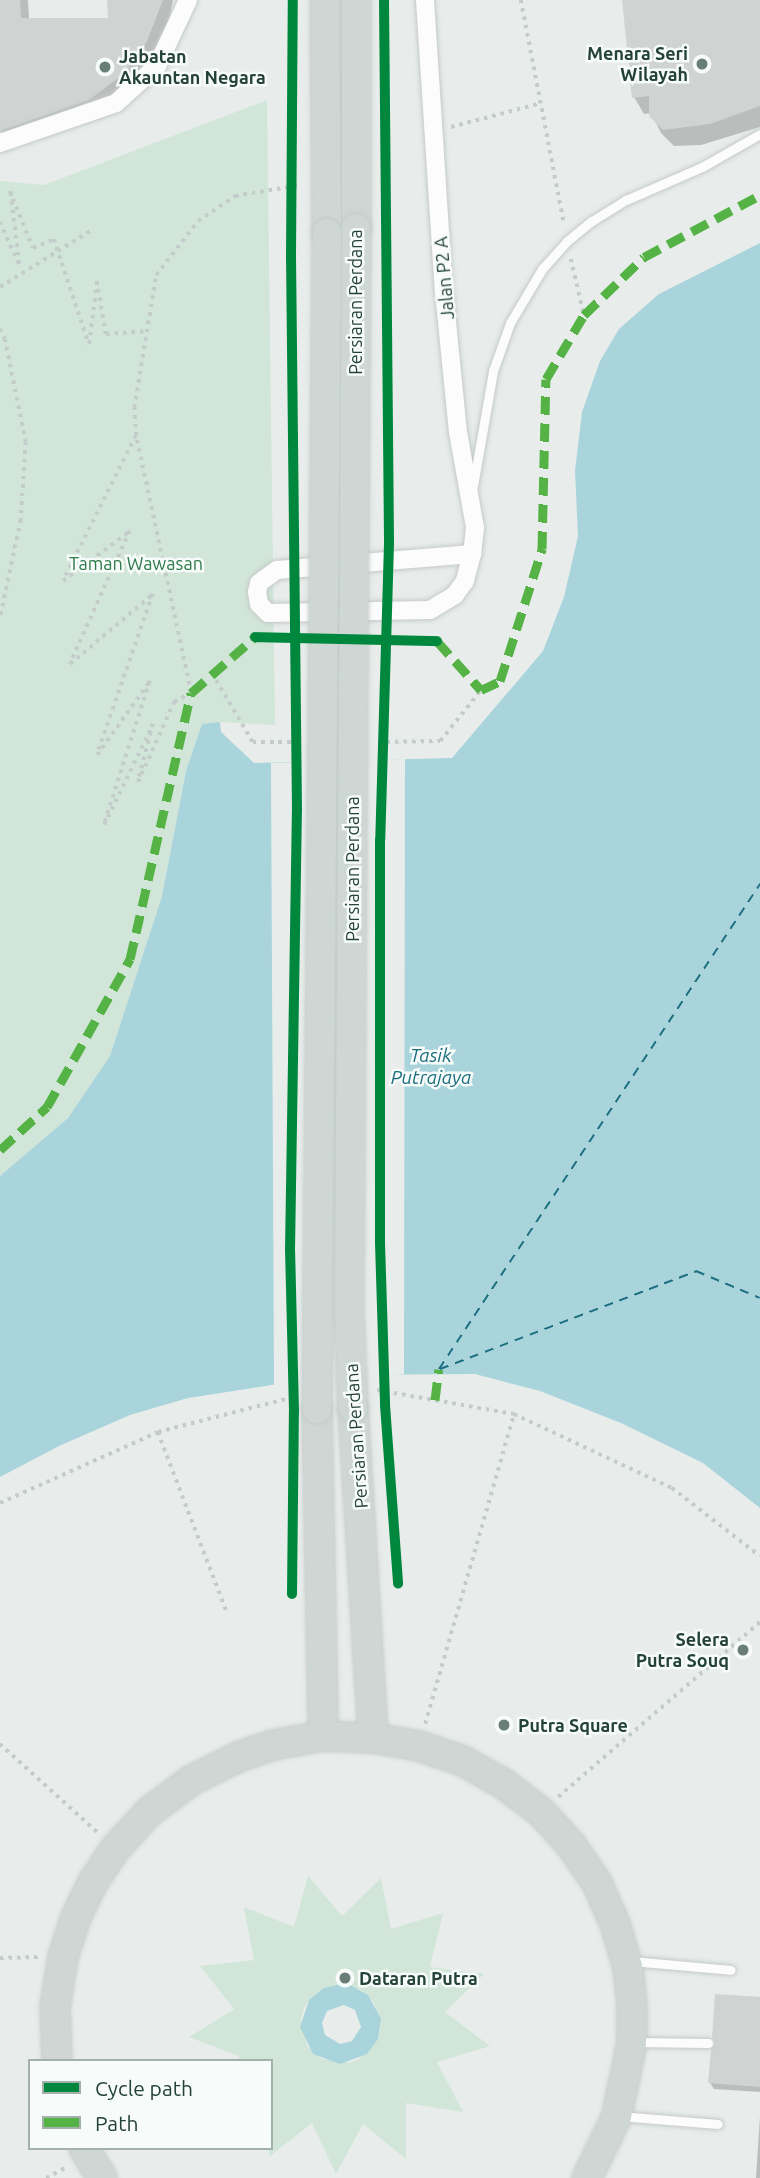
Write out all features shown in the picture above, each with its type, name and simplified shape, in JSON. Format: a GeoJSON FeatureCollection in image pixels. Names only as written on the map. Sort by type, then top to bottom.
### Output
{"type":"FeatureCollection","features":[{"type":"Feature","properties":{"kind":"main road","name":"Persiaran Perdana"},"geometry":{"type":"LineString","coordinates":[[323,1736],[305,1405],[327,233],[325,0]]}},
{"type":"Feature","properties":{"kind":"main road","name":"Persiaran Perdana"},"geometry":{"type":"LineString","coordinates":[[356,0],[349,1293],[360,1399],[373,1738]]}},
{"type":"Feature","properties":{"kind":"main road"},"geometry":{"type":"LineString","coordinates":[[57,2059],[55,2007],[63,1957],[75,1919],[93,1882],[115,1849],[150,1811],[192,1780],[260,1749],[323,1736],[373,1738],[419,1746],[463,1761],[504,1784],[541,1812],[571,1845],[597,1883],[615,1924],[626,1960],[632,2005],[632,2042],[617,2116],[587,2178]]}},
{"type":"Feature","properties":{"kind":"main road"},"geometry":{"type":"LineString","coordinates":[[85,2150],[102,2178]]}},
{"type":"Feature","properties":{"kind":"street"},"geometry":{"type":"LineString","coordinates":[[0,143],[116,103],[157,66],[188,0]]}},
{"type":"Feature","properties":{"kind":"street","name":"Jalan P2 A"},"geometry":{"type":"LineString","coordinates":[[425,0],[458,432],[475,527],[472,554],[465,581],[455,595],[430,610],[268,613],[259,604],[259,583],[277,570],[472,554]]}},
{"type":"Feature","properties":{"kind":"lane"},"geometry":{"type":"LineString","coordinates":[[471,498],[493,371],[510,323],[536,277],[567,241],[626,200],[702,167],[760,134]]}},
{"type":"Feature","properties":{"kind":"lane"},"geometry":{"type":"LineString","coordinates":[[626,1960],[731,1970]]}},
{"type":"Feature","properties":{"kind":"lane"},"geometry":{"type":"LineString","coordinates":[[632,2042],[708,2043]]}},
{"type":"Feature","properties":{"kind":"lane"},"geometry":{"type":"LineString","coordinates":[[617,2116],[719,2124]]}},
{"type":"Feature","properties":{"kind":"path"},"geometry":{"type":"LineString","coordinates":[[521,0],[567,241],[584,315]]}},
{"type":"Feature","properties":{"kind":"path"},"geometry":{"type":"LineString","coordinates":[[433,132],[541,103]]}},
{"type":"Feature","properties":{"kind":"path"},"geometry":{"type":"LineString","coordinates":[[291,191],[292,172]]}},
{"type":"Feature","properties":{"kind":"path"},"geometry":{"type":"LineString","coordinates":[[136,436],[63,581],[130,531],[70,664],[153,594],[97,755],[150,681],[104,825],[153,724],[138,782],[174,702],[191,694],[136,436],[134,408],[156,275],[198,221],[235,196],[291,191],[326,182]]}},
{"type":"Feature","properties":{"kind":"path"},"geometry":{"type":"LineString","coordinates":[[0,222],[19,264],[10,191],[33,248],[54,239],[89,344],[97,281],[106,334],[147,331]]}},
{"type":"Feature","properties":{"kind":"path"},"geometry":{"type":"LineString","coordinates":[[0,287],[90,231]]}},
{"type":"Feature","properties":{"kind":"path"},"geometry":{"type":"LineString","coordinates":[[0,329],[5,339],[26,442],[21,520],[0,619]]}},
{"type":"Feature","properties":{"kind":"path"},"geometry":{"type":"LineString","coordinates":[[297,727],[297,755]]}},
{"type":"Feature","properties":{"kind":"path"},"geometry":{"type":"LineString","coordinates":[[383,732],[383,759]]}},
{"type":"Feature","properties":{"kind":"path"},"geometry":{"type":"LineString","coordinates":[[384,1378],[386,1405]]}},
{"type":"Feature","properties":{"kind":"path"},"geometry":{"type":"LineString","coordinates":[[0,1503],[158,1432],[305,1405],[293,1384]]}},
{"type":"Feature","properties":{"kind":"path"},"geometry":{"type":"LineString","coordinates":[[360,1399],[514,1413],[672,1488],[760,1556]]}},
{"type":"Feature","properties":{"kind":"path"},"geometry":{"type":"LineString","coordinates":[[419,1746],[514,1413]]}},
{"type":"Feature","properties":{"kind":"path"},"geometry":{"type":"LineString","coordinates":[[158,1432],[226,1614]]}},
{"type":"Feature","properties":{"kind":"path"},"geometry":{"type":"LineString","coordinates":[[541,1812],[760,1622]]}},
{"type":"Feature","properties":{"kind":"path"},"geometry":{"type":"LineString","coordinates":[[0,1744],[115,1849]]}},
{"type":"Feature","properties":{"kind":"path"},"geometry":{"type":"LineString","coordinates":[[0,1958],[63,1957]]}},
{"type":"Feature","properties":{"kind":"green space","name":"Taman Wawasan"},"geometry":{"type":"Polygon","coordinates":[[[267,100],[275,725],[220,722],[202,725],[186,771],[162,896],[110,1056],[68,1118],[0,1176],[0,181],[44,185],[267,100]]]}},
{"type":"Feature","properties":{"kind":"green space"},"geometry":{"type":"Polygon","coordinates":[[[308,1876],[342,1916],[381,1878],[391,1929],[443,1913],[430,1967],[484,1974],[445,2012],[490,2046],[437,2062],[463,2112],[406,2103],[406,2159],[363,2124],[336,2174],[312,2123],[269,2157],[269,2150],[273,2150],[273,2059],[238,2059],[239,2056],[189,2037],[234,2009],[200,1966],[254,1960],[244,1907],[294,1927],[308,1876]],[[360,1989],[309,2000],[301,2018],[307,2046],[322,2059],[350,2063],[359,2059],[378,2039],[380,2029],[374,2003],[360,1989]]]}},
{"type":"Feature","properties":{"kind":"water","name":"Tasik Putrajaya"},"geometry":{"type":"Polygon","coordinates":[[[760,243],[760,1508],[703,1463],[621,1423],[540,1391],[475,1374],[336,1375],[188,1398],[130,1415],[59,1446],[0,1477],[0,1176],[68,1118],[110,1056],[162,896],[186,771],[202,724],[220,722],[221,732],[254,763],[452,758],[543,651],[564,597],[578,536],[575,471],[582,412],[600,361],[619,329],[659,294],[760,243]]]}},
{"type":"Feature","properties":{"kind":"water"},"geometry":{"type":"Polygon","coordinates":[[[342,1984],[368,1995],[381,2019],[378,2039],[367,2054],[340,2064],[313,2054],[300,2027],[309,2000],[324,1988],[342,1984]],[[344,2005],[327,2011],[322,2023],[325,2035],[340,2044],[352,2041],[361,2027],[355,2010],[344,2005]]]}},
{"type":"Feature","properties":{"kind":"pier"},"geometry":{"type":"Polygon","coordinates":[[[405,759],[404,1374],[274,1385],[271,763],[405,759]]]}},
{"type":"Feature","properties":{"kind":"building"},"geometry":{"type":"Polygon","coordinates":[[[0,0],[20,0],[21,18],[108,18],[107,0],[163,0],[147,41],[125,73],[89,100],[0,131],[0,0]]]}},
{"type":"Feature","properties":{"kind":"building","name":"Menara Seri Wilayah"},"geometry":{"type":"Polygon","coordinates":[[[622,0],[760,0],[760,106],[710,124],[663,130],[649,116],[649,96],[632,98],[622,0]]]}},
{"type":"Feature","properties":{"kind":"building"},"geometry":{"type":"Polygon","coordinates":[[[715,1994],[760,1997],[760,2087],[708,2083],[711,2049],[715,2044],[712,2037],[715,1994]]]}},
{"type":"Feature","properties":{"kind":"ferry route"},"geometry":{"type":"LineString","coordinates":[[439,1369],[760,884]]}},
{"type":"Feature","properties":{"kind":"ferry route"},"geometry":{"type":"LineString","coordinates":[[440,1369],[696,1271],[760,1298]]}},
{"type":"Feature","properties":{"kind":"marked path"},"geometry":{"type":"LineString","coordinates":[[437,641],[481,690],[500,681],[542,549],[546,379],[584,315],[644,257],[760,195]]}},
{"type":"Feature","properties":{"kind":"marked path"},"geometry":{"type":"LineString","coordinates":[[0,1150],[47,1107],[130,959],[191,693],[255,637]]}},
{"type":"Feature","properties":{"kind":"marked path"},"geometry":{"type":"LineString","coordinates":[[435,1400],[439,1369]]}},
{"type":"Feature","properties":{"kind":"cycle path"},"geometry":{"type":"LineString","coordinates":[[292,1594],[294,1411],[290,1251],[297,810],[291,255],[293,0]]}},
{"type":"Feature","properties":{"kind":"cycle path"},"geometry":{"type":"LineString","coordinates":[[384,0],[389,544],[380,840],[380,1243],[385,1405],[398,1584]]}},
{"type":"Feature","properties":{"kind":"cycle path"},"geometry":{"type":"LineString","coordinates":[[255,637],[437,641]]}},
{"type":"Feature","properties":{"kind":"place","name":"Menara Seri Wilayah"},"geometry":{"type":"Point","coordinates":[702,64]}},
{"type":"Feature","properties":{"kind":"place","name":"Jabatan Akauntan Negara"},"geometry":{"type":"Point","coordinates":[105,67]}},
{"type":"Feature","properties":{"kind":"place","name":"Selera Putra Souq"},"geometry":{"type":"Point","coordinates":[743,1650]}},
{"type":"Feature","properties":{"kind":"place","name":"Putra Square"},"geometry":{"type":"Point","coordinates":[504,1725]}},
{"type":"Feature","properties":{"kind":"place","name":"Dataran Putra"},"geometry":{"type":"Point","coordinates":[345,1978]}}]}
